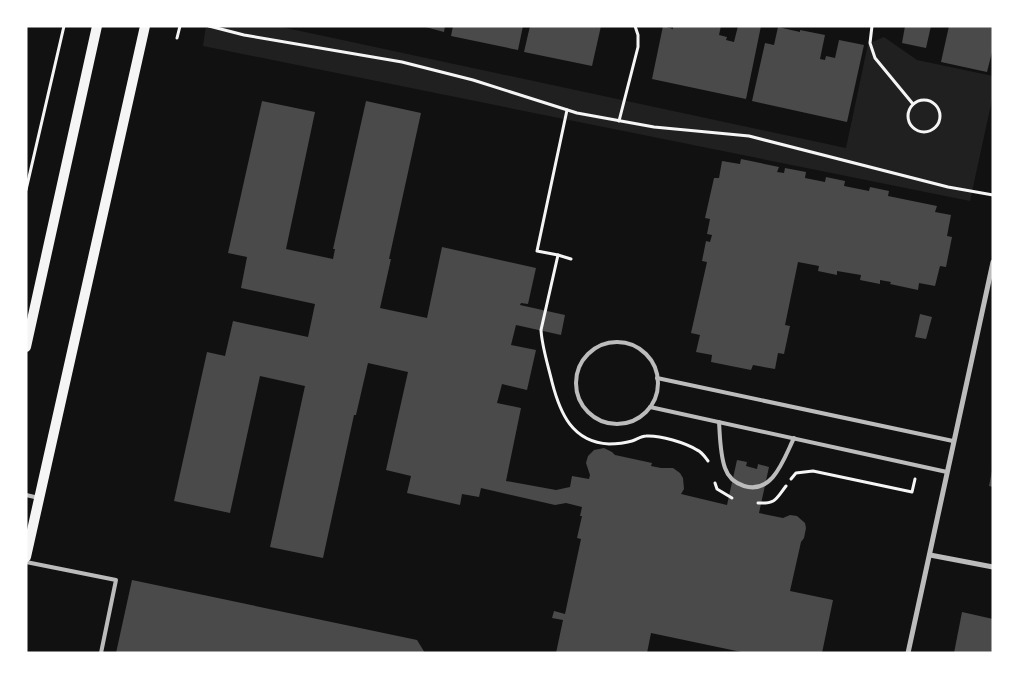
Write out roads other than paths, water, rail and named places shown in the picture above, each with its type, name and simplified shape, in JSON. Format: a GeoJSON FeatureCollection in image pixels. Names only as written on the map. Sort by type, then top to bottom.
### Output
{"type":"FeatureCollection","features":[{"type":"Feature","properties":{"kind":"main road"},"geometry":{"type":"LineString","coordinates":[[26,347],[97,26]]}},
{"type":"Feature","properties":{"kind":"main road"},"geometry":{"type":"LineString","coordinates":[[26,557],[146,26]]}},
{"type":"Feature","properties":{"kind":"street"},"geometry":{"type":"LineString","coordinates":[[908,653],[993,262]]}},
{"type":"Feature","properties":{"kind":"street"},"geometry":{"type":"LineString","coordinates":[[930,555],[993,568]]}},
{"type":"Feature","properties":{"kind":"lane"},"geometry":{"type":"LineString","coordinates":[[618,342],[640,350],[654,367],[657,378],[657,388],[650,407],[640,416],[629,422],[616,424],[603,422],[592,416],[582,406],[577,394],[576,381],[578,369],[584,358],[594,349],[605,344],[618,342]]}},
{"type":"Feature","properties":{"kind":"lane"},"geometry":{"type":"LineString","coordinates":[[657,378],[953,441]]}},
{"type":"Feature","properties":{"kind":"lane"},"geometry":{"type":"LineString","coordinates":[[650,407],[947,472]]}},
{"type":"Feature","properties":{"kind":"lane"},"geometry":{"type":"LineString","coordinates":[[719,422],[725,468],[730,477],[737,483],[746,486],[762,485],[769,481],[775,475],[794,438]]}},
{"type":"Feature","properties":{"kind":"lane"},"geometry":{"type":"LineString","coordinates":[[26,495],[39,499]]}},
{"type":"Feature","properties":{"kind":"lane"},"geometry":{"type":"LineString","coordinates":[[26,562],[116,580],[102,653]]}}]}
